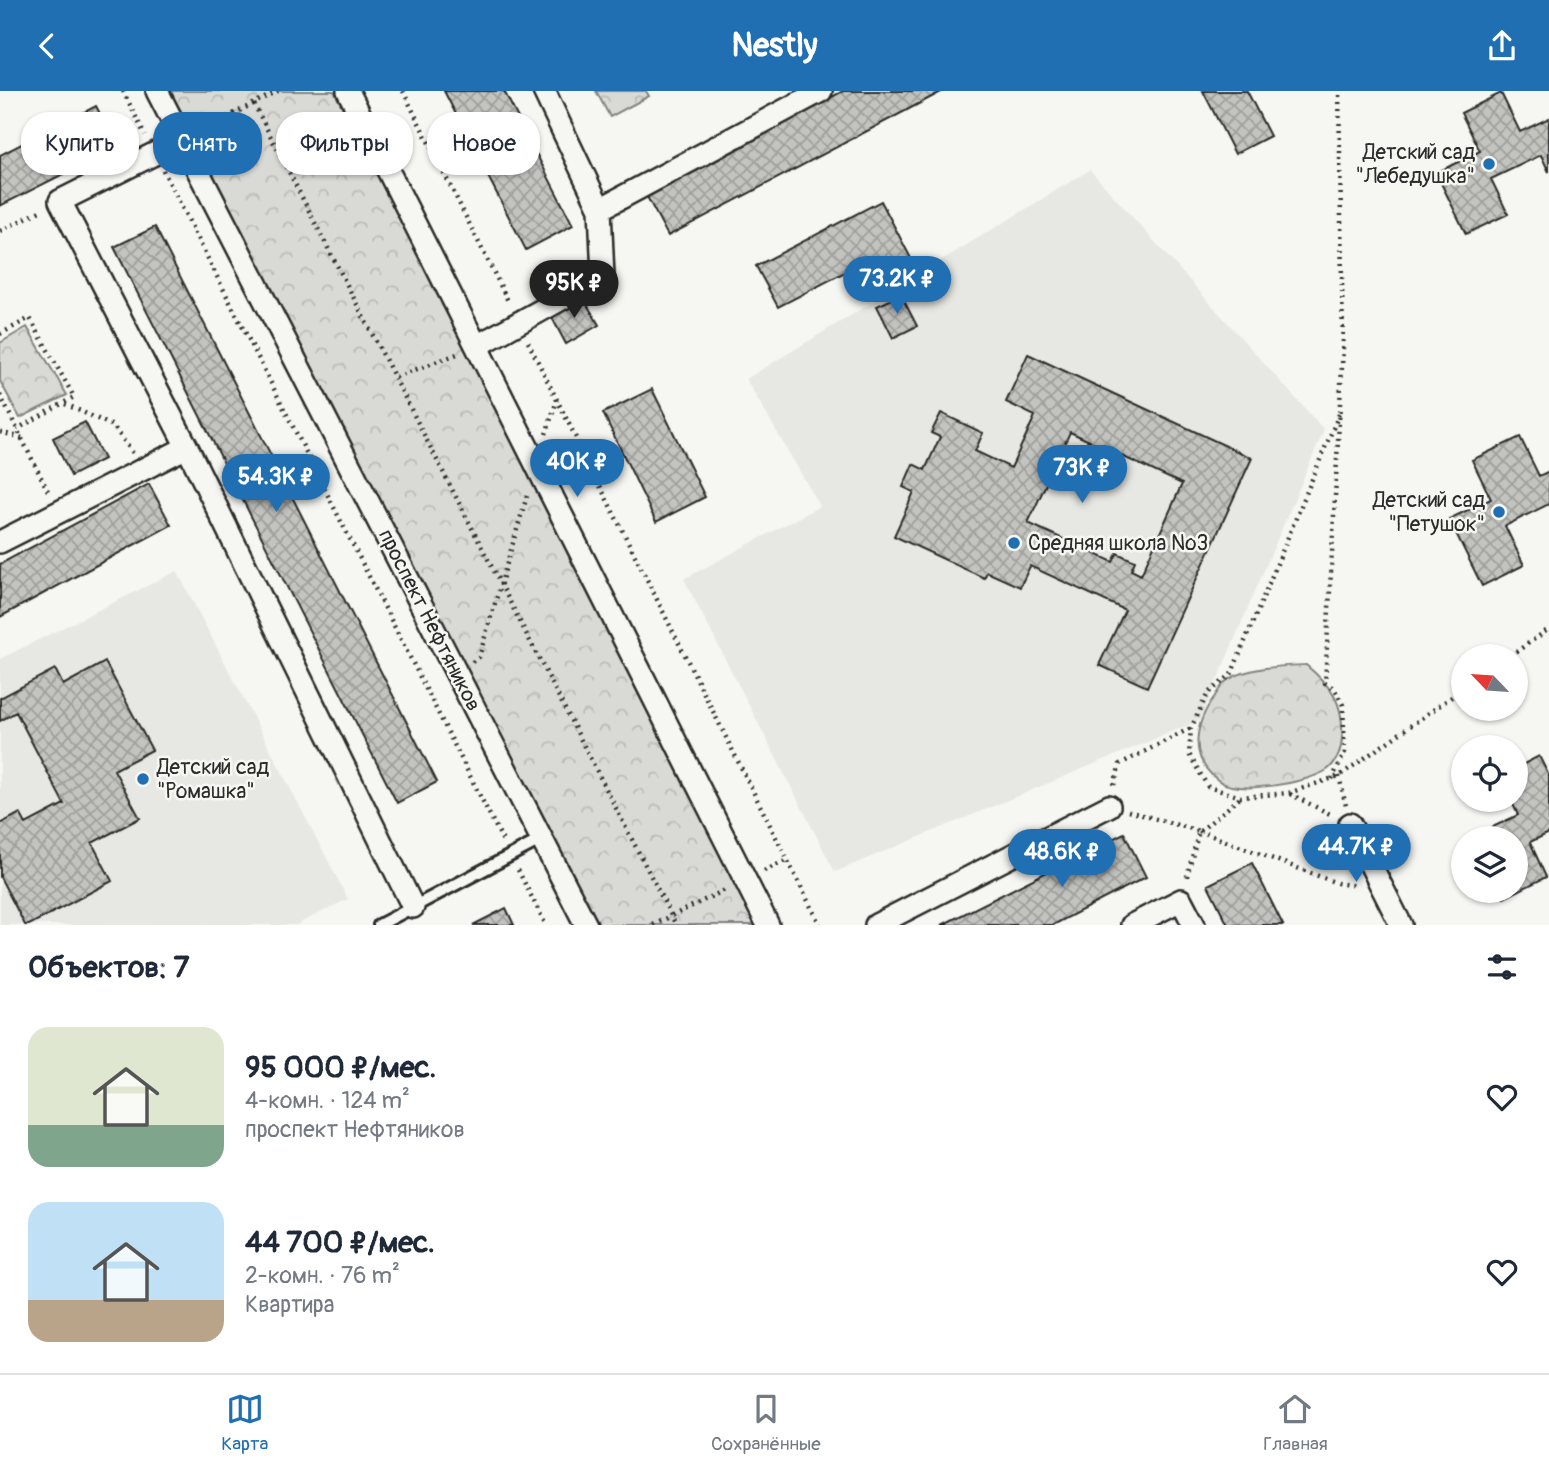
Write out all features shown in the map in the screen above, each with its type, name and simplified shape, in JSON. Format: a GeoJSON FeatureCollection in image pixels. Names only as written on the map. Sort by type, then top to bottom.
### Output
{"type":"FeatureCollection","features":[{"type":"Feature","properties":{"kind":"street","name":"проспект Нефтяников"},"geometry":{"type":"LineString","coordinates":[[157,91],[168,112]]}},
{"type":"Feature","properties":{"kind":"street"},"geometry":{"type":"LineString","coordinates":[[348,91],[768,925]]}},
{"type":"Feature","properties":{"kind":"street"},"geometry":{"type":"LineString","coordinates":[[477,346],[603,276],[600,209],[544,91]]}},
{"type":"Feature","properties":{"kind":"street"},"geometry":{"type":"LineString","coordinates":[[600,209],[821,91]]}},
{"type":"Feature","properties":{"kind":"street"},"geometry":{"type":"LineString","coordinates":[[153,154],[60,201],[187,447],[412,907]]}},
{"type":"Feature","properties":{"kind":"street","name":"проспект Нефтяников"},"geometry":{"type":"LineString","coordinates":[[201,175],[586,925]]}},
{"type":"Feature","properties":{"kind":"street"},"geometry":{"type":"LineString","coordinates":[[0,542],[187,447]]}},
{"type":"Feature","properties":{"kind":"street"},"geometry":{"type":"LineString","coordinates":[[876,925],[1109,806]]}},
{"type":"Feature","properties":{"kind":"street"},"geometry":{"type":"LineString","coordinates":[[1350,824],[1401,925]]}},
{"type":"Feature","properties":{"kind":"street"},"geometry":{"type":"LineString","coordinates":[[1132,925],[1181,900],[1194,925]]}},
{"type":"Feature","properties":{"kind":"lane"},"geometry":{"type":"LineString","coordinates":[[379,925],[542,839]]}},
{"type":"Feature","properties":{"kind":"path"},"geometry":{"type":"LineString","coordinates":[[123,91],[153,152]]}},
{"type":"Feature","properties":{"kind":"path"},"geometry":{"type":"LineString","coordinates":[[238,112],[278,91]]}},
{"type":"Feature","properties":{"kind":"path"},"geometry":{"type":"LineString","coordinates":[[403,91],[820,925]]}},
{"type":"Feature","properties":{"kind":"path"},"geometry":{"type":"LineString","coordinates":[[1332,779],[1345,752],[1343,705],[1334,688],[1325,683],[1343,347],[1339,91]]}},
{"type":"Feature","properties":{"kind":"path"},"geometry":{"type":"LineString","coordinates":[[254,104],[676,925]]}},
{"type":"Feature","properties":{"kind":"path"},"geometry":{"type":"LineString","coordinates":[[165,175],[546,925]]}},
{"type":"Feature","properties":{"kind":"path"},"geometry":{"type":"LineString","coordinates":[[0,231],[60,201]]}},
{"type":"Feature","properties":{"kind":"path"},"geometry":{"type":"LineString","coordinates":[[0,334],[30,318],[74,397],[17,429]]}},
{"type":"Feature","properties":{"kind":"path"},"geometry":{"type":"LineString","coordinates":[[396,377],[477,346]]}},
{"type":"Feature","properties":{"kind":"path"},"geometry":{"type":"LineString","coordinates":[[0,395],[59,512]]}},
{"type":"Feature","properties":{"kind":"path"},"geometry":{"type":"LineString","coordinates":[[427,691],[479,657],[557,400]]}},
{"type":"Feature","properties":{"kind":"path"},"geometry":{"type":"LineString","coordinates":[[65,404],[113,426],[144,469]]}},
{"type":"Feature","properties":{"kind":"path"},"geometry":{"type":"LineString","coordinates":[[1339,414],[1231,675],[1208,694],[1191,728],[1189,754],[1208,787],[1241,797],[1289,793],[1339,776],[1451,697]]}},
{"type":"Feature","properties":{"kind":"path"},"geometry":{"type":"LineString","coordinates":[[0,432],[22,438]]}},
{"type":"Feature","properties":{"kind":"path"},"geometry":{"type":"LineString","coordinates":[[1527,644],[1549,629]]}},
{"type":"Feature","properties":{"kind":"path"},"geometry":{"type":"LineString","coordinates":[[1191,728],[1120,764],[1109,806],[1199,831],[1338,883],[1383,890]]}},
{"type":"Feature","properties":{"kind":"path"},"geometry":{"type":"LineString","coordinates":[[1339,776],[1350,824]]}},
{"type":"Feature","properties":{"kind":"path"},"geometry":{"type":"LineString","coordinates":[[1289,793],[1350,824]]}},
{"type":"Feature","properties":{"kind":"path"},"geometry":{"type":"LineString","coordinates":[[1181,900],[1199,831],[1241,797]]}},
{"type":"Feature","properties":{"kind":"path"},"geometry":{"type":"LineString","coordinates":[[653,925],[671,916]]}},
{"type":"Feature","properties":{"kind":"shaded area","name":"Средняя школа №3"},"geometry":{"type":"Polygon","coordinates":[[[1090,170],[1324,430],[1200,720],[835,872],[684,579],[820,506],[746,379],[1090,170]]]}},
{"type":"Feature","properties":{"kind":"shaded area","name":"Детский сад \"Ромашка\""},"geometry":{"type":"Polygon","coordinates":[[[177,571],[348,899],[296,925],[0,925],[0,659],[177,571]]]}},
{"type":"Feature","properties":{"kind":"green space"},"geometry":{"type":"Polygon","coordinates":[[[170,91],[334,91],[345,112],[276,112],[276,175],[377,175],[764,925],[593,925],[213,175],[262,175],[262,112],[181,112],[170,91]]]}},
{"type":"Feature","properties":{"kind":"green space"},"geometry":{"type":"Polygon","coordinates":[[[596,91],[646,91],[649,96],[610,117],[596,91]]]}},
{"type":"Feature","properties":{"kind":"green space"},"geometry":{"type":"Polygon","coordinates":[[[27,327],[67,395],[20,418],[0,381],[0,343],[27,327]]]}},
{"type":"Feature","properties":{"kind":"green space"},"geometry":{"type":"Polygon","coordinates":[[[1306,665],[1329,688],[1341,715],[1342,741],[1334,763],[1317,775],[1273,786],[1242,787],[1219,781],[1202,762],[1198,740],[1203,717],[1221,687],[1228,680],[1245,672],[1306,665]]]}},
{"type":"Feature","properties":{"kind":"building"},"geometry":{"type":"Polygon","coordinates":[[[444,91],[504,91],[515,112],[455,112],[444,91]]]}},
{"type":"Feature","properties":{"kind":"building"},"geometry":{"type":"Polygon","coordinates":[[[843,91],[943,91],[668,236],[646,195],[843,91]]]}},
{"type":"Feature","properties":{"kind":"building"},"geometry":{"type":"Polygon","coordinates":[[[1203,91],[1247,91],[1270,136],[1235,154],[1203,91]]]}},
{"type":"Feature","properties":{"kind":"building","name":"Детский сад \"Лебедушка\""},"geometry":{"type":"Polygon","coordinates":[[[1501,93],[1520,132],[1549,118],[1549,172],[1541,155],[1491,179],[1508,214],[1466,234],[1436,173],[1480,151],[1461,113],[1501,93]]]}},
{"type":"Feature","properties":{"kind":"building"},"geometry":{"type":"Polygon","coordinates":[[[96,106],[99,112],[84,112],[96,106]]]}},
{"type":"Feature","properties":{"kind":"building"},"geometry":{"type":"Polygon","coordinates":[[[21,144],[21,175],[61,175],[0,206],[0,155],[21,144]]]}},
{"type":"Feature","properties":{"kind":"building"},"geometry":{"type":"Polygon","coordinates":[[[540,161],[573,225],[526,250],[487,175],[540,175],[540,161]]]}},
{"type":"Feature","properties":{"kind":"building"},"geometry":{"type":"Polygon","coordinates":[[[881,201],[917,270],[873,293],[863,273],[878,265],[874,257],[778,307],[756,266],[881,201]]]}},
{"type":"Feature","properties":{"kind":"building"},"geometry":{"type":"Polygon","coordinates":[[[155,227],[437,782],[397,803],[114,247],[155,227]]]}},
{"type":"Feature","properties":{"kind":"building"},"geometry":{"type":"Polygon","coordinates":[[[901,295],[917,326],[893,338],[877,306],[901,295]]]}},
{"type":"Feature","properties":{"kind":"building"},"geometry":{"type":"Polygon","coordinates":[[[582,296],[599,325],[566,344],[550,314],[582,296]]]}},
{"type":"Feature","properties":{"kind":"building"},"geometry":{"type":"Polygon","coordinates":[[[1028,354],[1252,458],[1147,687],[1099,665],[1125,610],[1030,566],[1020,587],[987,572],[984,578],[894,536],[914,492],[903,487],[913,464],[925,470],[940,437],[931,433],[941,413],[983,433],[975,451],[1011,468],[1035,416],[1006,402],[1028,354]],[[1070,432],[1028,523],[1113,562],[1117,553],[1135,561],[1131,570],[1141,575],[1182,484],[1070,432]]]}},
{"type":"Feature","properties":{"kind":"building"},"geometry":{"type":"Polygon","coordinates":[[[652,389],[705,497],[656,522],[603,413],[652,389]]]}},
{"type":"Feature","properties":{"kind":"building"},"geometry":{"type":"Polygon","coordinates":[[[85,422],[104,459],[71,476],[53,438],[85,422]]]}},
{"type":"Feature","properties":{"kind":"building","name":"Детский сад \"Петушок\""},"geometry":{"type":"Polygon","coordinates":[[[1520,437],[1539,476],[1549,471],[1549,504],[1505,526],[1524,565],[1482,586],[1449,519],[1491,499],[1472,460],[1520,437]]]}},
{"type":"Feature","properties":{"kind":"building"},"geometry":{"type":"Polygon","coordinates":[[[149,484],[171,525],[0,617],[0,564],[149,484]]]}},
{"type":"Feature","properties":{"kind":"building","name":"Детский сад \"Ромашка\""},"geometry":{"type":"Polygon","coordinates":[[[105,662],[152,750],[114,770],[140,818],[92,843],[112,881],[25,925],[0,877],[0,824],[20,813],[26,824],[64,804],[16,712],[0,721],[0,698],[55,669],[63,685],[105,662]]]}},
{"type":"Feature","properties":{"kind":"building"},"geometry":{"type":"Polygon","coordinates":[[[1539,756],[1549,776],[1549,833],[1530,842],[1546,877],[1528,886],[1528,826],[1495,826],[1518,815],[1517,812],[1528,812],[1528,762],[1539,756]]]}},
{"type":"Feature","properties":{"kind":"building"},"geometry":{"type":"Polygon","coordinates":[[[1124,833],[1146,877],[1053,925],[942,925],[1124,833]]]}},
{"type":"Feature","properties":{"kind":"building"},"geometry":{"type":"Polygon","coordinates":[[[1252,863],[1283,925],[1228,925],[1208,885],[1252,863]]]}},
{"type":"Feature","properties":{"kind":"building"},"geometry":{"type":"Polygon","coordinates":[[[506,908],[514,925],[473,925],[506,908]]]}},
{"type":"Feature","properties":{"kind":"place","name":"Детский сад \"Лебедушка\""},"geometry":{"type":"Point","coordinates":[1489,164]}},
{"type":"Feature","properties":{"kind":"place","name":"Детский сад \"Петушок\""},"geometry":{"type":"Point","coordinates":[1499,512]}},
{"type":"Feature","properties":{"kind":"place","name":"Средняя школа №3"},"geometry":{"type":"Point","coordinates":[1014,543]}},
{"type":"Feature","properties":{"kind":"place","name":"Детский сад \"Ромашка\""},"geometry":{"type":"Point","coordinates":[143,779]}}]}
